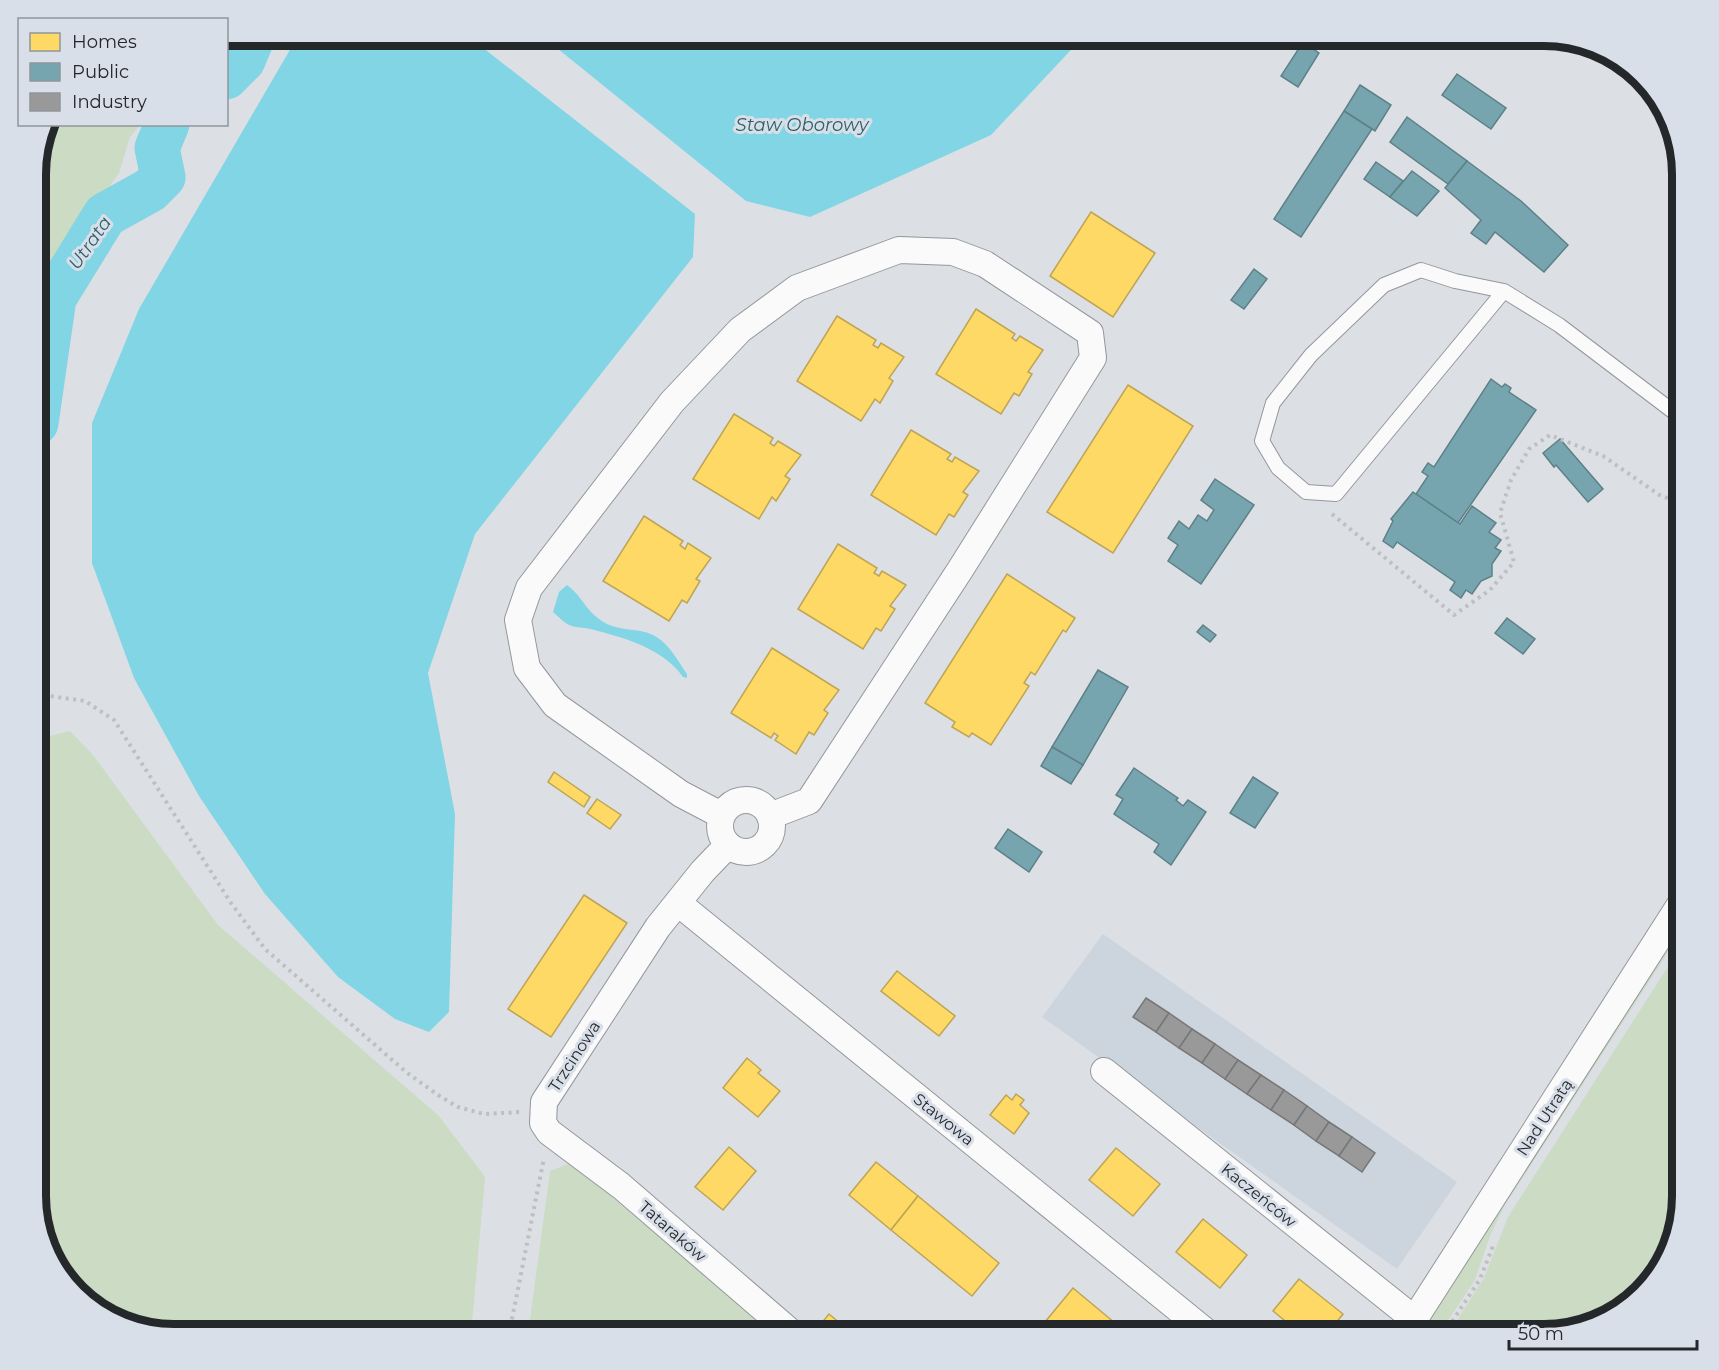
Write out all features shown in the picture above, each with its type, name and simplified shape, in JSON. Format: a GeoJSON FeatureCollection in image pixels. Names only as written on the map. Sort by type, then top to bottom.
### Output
{"type":"FeatureCollection","features":[{"type":"Feature","properties":{"kind":"street"},"geometry":{"type":"LineString","coordinates":[[721,816],[681,794],[555,705],[527,668],[518,620],[529,588],[672,402],[740,330],[797,288],[899,250],[953,252],[986,264],[1090,333],[1093,358],[966,560],[809,801],[770,816]]}},
{"type":"Feature","properties":{"kind":"street"},"geometry":{"type":"LineString","coordinates":[[751,800],[766,809],[770,816],[771,832],[763,845],[749,852],[734,849],[728,845],[719,826],[721,816],[733,802],[751,800]]}},
{"type":"Feature","properties":{"kind":"street","name":"Trzcinowa"},"geometry":{"type":"LineString","coordinates":[[549,1132],[543,1123],[543,1106],[658,927],[703,871],[728,845]]}},
{"type":"Feature","properties":{"kind":"street","name":"Stawowa"},"geometry":{"type":"LineString","coordinates":[[678,903],[1197,1324]]}},
{"type":"Feature","properties":{"kind":"street","name":"Nad Utratą"},"geometry":{"type":"LineString","coordinates":[[1412,1324],[1672,917]]}},
{"type":"Feature","properties":{"kind":"street","name":"Kaczeńców"},"geometry":{"type":"LineString","coordinates":[[1104,1071],[1406,1324]]}},
{"type":"Feature","properties":{"kind":"street","name":"Tataraków"},"geometry":{"type":"LineString","coordinates":[[549,1132],[621,1186],[781,1324]]}},
{"type":"Feature","properties":{"kind":"lane"},"geometry":{"type":"LineString","coordinates":[[1504,291],[1336,494],[1306,492],[1278,468],[1262,441],[1273,403],[1311,355],[1384,285],[1421,270],[1455,281],[1504,291],[1559,325],[1672,411]]}},
{"type":"Feature","properties":{"kind":"path"},"geometry":{"type":"LineString","coordinates":[[1306,492],[1454,615],[1490,590],[1514,562],[1500,513],[1511,480],[1529,449],[1550,435],[1603,456],[1661,496],[1672,500]]}},
{"type":"Feature","properties":{"kind":"path"},"geometry":{"type":"LineString","coordinates":[[47,696],[85,702],[114,720],[231,903],[265,949],[406,1072],[458,1107],[484,1114],[514,1114],[543,1106]]}},
{"type":"Feature","properties":{"kind":"path"},"geometry":{"type":"LineString","coordinates":[[510,1324],[549,1132]]}},
{"type":"Feature","properties":{"kind":"shaded area"},"geometry":{"type":"Polygon","coordinates":[[[1103,934],[1457,1182],[1397,1269],[1042,1017],[1103,934]]]}},
{"type":"Feature","properties":{"kind":"green space"},"geometry":{"type":"Polygon","coordinates":[[[61,126],[139,126],[130,137],[119,173],[47,276],[47,166],[51,142],[61,126]]]}},
{"type":"Feature","properties":{"kind":"green space"},"geometry":{"type":"Polygon","coordinates":[[[70,731],[93,755],[218,925],[439,1116],[485,1177],[472,1324],[174,1324],[158,1322],[133,1317],[110,1306],[90,1292],[73,1274],[56,1245],[47,1204],[47,736],[70,731]]]}},
{"type":"Feature","properties":{"kind":"green space"},"geometry":{"type":"Polygon","coordinates":[[[1672,934],[1672,946],[1505,1205],[1490,1236],[1475,1280],[1446,1324],[1426,1324],[1672,934]]]}},
{"type":"Feature","properties":{"kind":"green space"},"geometry":{"type":"Polygon","coordinates":[[[1672,960],[1671,1212],[1663,1245],[1651,1267],[1629,1292],[1616,1302],[1594,1314],[1578,1319],[1545,1324],[1454,1324],[1484,1278],[1508,1217],[1672,960]]]}},
{"type":"Feature","properties":{"kind":"green space"},"geometry":{"type":"Polygon","coordinates":[[[571,1163],[763,1324],[529,1324],[550,1171],[571,1163]]]}},
{"type":"Feature","properties":{"kind":"water"},"geometry":{"type":"Polygon","coordinates":[[[292,46],[481,46],[695,214],[693,257],[475,534],[428,673],[455,814],[449,1012],[429,1032],[395,1019],[338,977],[265,894],[199,796],[134,678],[92,563],[92,423],[139,309],[292,46]]]}},
{"type":"Feature","properties":{"kind":"water","name":"Staw Oborowy"},"geometry":{"type":"Polygon","coordinates":[[[554,46],[1075,46],[991,135],[810,217],[746,201],[554,46]]]}},
{"type":"Feature","properties":{"kind":"water"},"geometry":{"type":"Polygon","coordinates":[[[567,585],[594,615],[606,623],[658,638],[676,658],[687,674],[687,678],[683,677],[666,660],[645,647],[610,634],[570,626],[560,619],[553,612],[559,592],[567,585]]]}},
{"type":"Feature","properties":{"kind":"building: Homes"},"geometry":{"type":"Polygon","coordinates":[[[1091,212],[1155,253],[1113,317],[1050,276],[1091,212]]]}},
{"type":"Feature","properties":{"kind":"building: Homes"},"geometry":{"type":"Polygon","coordinates":[[[976,309],[1015,334],[1012,338],[1016,341],[1020,336],[1043,350],[1028,372],[1032,374],[1019,396],[1014,393],[1001,414],[936,374],[976,309]]]}},
{"type":"Feature","properties":{"kind":"building: Homes"},"geometry":{"type":"Polygon","coordinates":[[[837,316],[876,340],[873,345],[878,348],[881,343],[904,357],[889,378],[893,381],[880,403],[875,399],[861,421],[797,381],[837,316]]]}},
{"type":"Feature","properties":{"kind":"building: Homes"},"geometry":{"type":"Polygon","coordinates":[[[1128,385],[1193,426],[1113,553],[1047,512],[1128,385]]]}},
{"type":"Feature","properties":{"kind":"building: Homes"},"geometry":{"type":"Polygon","coordinates":[[[734,414],[773,438],[770,443],[774,446],[778,441],[801,455],[785,476],[790,479],[776,501],[772,497],[759,519],[693,479],[734,414]]]}},
{"type":"Feature","properties":{"kind":"building: Homes"},"geometry":{"type":"Polygon","coordinates":[[[911,430],[951,454],[947,459],[952,462],[955,457],[979,471],[963,492],[968,495],[954,517],[949,514],[936,535],[871,495],[911,430]]]}},
{"type":"Feature","properties":{"kind":"building: Homes"},"geometry":{"type":"Polygon","coordinates":[[[644,516],[683,541],[680,545],[685,549],[688,543],[711,558],[696,579],[700,581],[687,603],[682,600],[669,621],[603,581],[644,516]]]}},
{"type":"Feature","properties":{"kind":"building: Homes"},"geometry":{"type":"Polygon","coordinates":[[[838,544],[877,568],[874,573],[879,576],[882,571],[906,585],[890,606],[895,609],[881,631],[876,628],[863,649],[798,609],[838,544]]]}},
{"type":"Feature","properties":{"kind":"building: Homes"},"geometry":{"type":"Polygon","coordinates":[[[1007,574],[1075,618],[1066,632],[1063,630],[1035,675],[1031,672],[1024,683],[1029,686],[991,745],[972,733],[969,737],[952,727],[955,722],[925,703],[1007,574]]]}},
{"type":"Feature","properties":{"kind":"building: Homes"},"geometry":{"type":"Polygon","coordinates":[[[772,648],[839,690],[824,710],[828,713],[814,735],[809,732],[796,754],[775,740],[778,736],[774,733],[771,738],[731,713],[772,648]]]}},
{"type":"Feature","properties":{"kind":"building: Homes"},"geometry":{"type":"Polygon","coordinates":[[[554,772],[590,797],[584,807],[548,782],[554,772]]]}},
{"type":"Feature","properties":{"kind":"building: Homes"},"geometry":{"type":"Polygon","coordinates":[[[597,799],[621,815],[610,829],[587,813],[597,799]]]}},
{"type":"Feature","properties":{"kind":"building: Homes"},"geometry":{"type":"Polygon","coordinates":[[[584,895],[627,923],[551,1037],[508,1009],[584,895]]]}},
{"type":"Feature","properties":{"kind":"building: Homes"},"geometry":{"type":"Polygon","coordinates":[[[897,971],[955,1016],[939,1036],[881,991],[897,971]]]}},
{"type":"Feature","properties":{"kind":"building: Homes"},"geometry":{"type":"Polygon","coordinates":[[[747,1058],[761,1070],[758,1073],[780,1091],[758,1117],[723,1088],[747,1058]]]}},
{"type":"Feature","properties":{"kind":"building: Homes"},"geometry":{"type":"Polygon","coordinates":[[[1016,1094],[1024,1100],[1020,1105],[1029,1113],[1014,1134],[990,1115],[1006,1095],[1012,1100],[1016,1094]]]}},
{"type":"Feature","properties":{"kind":"building: Homes"},"geometry":{"type":"Polygon","coordinates":[[[729,1147],[756,1171],[723,1210],[695,1187],[729,1147]]]}},
{"type":"Feature","properties":{"kind":"building: Homes"},"geometry":{"type":"Polygon","coordinates":[[[1116,1148],[1160,1184],[1133,1216],[1089,1180],[1116,1148]]]}},
{"type":"Feature","properties":{"kind":"building: Homes"},"geometry":{"type":"Polygon","coordinates":[[[876,1162],[918,1196],[891,1230],[849,1195],[876,1162]]]}},
{"type":"Feature","properties":{"kind":"building: Homes"},"geometry":{"type":"Polygon","coordinates":[[[918,1196],[999,1263],[972,1296],[891,1230],[918,1196]]]}},
{"type":"Feature","properties":{"kind":"building: Homes"},"geometry":{"type":"Polygon","coordinates":[[[1203,1219],[1247,1255],[1220,1288],[1176,1252],[1203,1219]]]}},
{"type":"Feature","properties":{"kind":"building: Homes"},"geometry":{"type":"Polygon","coordinates":[[[1299,1279],[1343,1314],[1335,1324],[1289,1324],[1273,1311],[1299,1279]]]}},
{"type":"Feature","properties":{"kind":"building: Homes"},"geometry":{"type":"Polygon","coordinates":[[[1073,1288],[1116,1324],[1047,1324],[1045,1322],[1073,1288]]]}},
{"type":"Feature","properties":{"kind":"building: Homes"},"geometry":{"type":"Polygon","coordinates":[[[829,1314],[841,1324],[821,1324],[829,1314]]]}},
{"type":"Feature","properties":{"kind":"building: Public"},"geometry":{"type":"Polygon","coordinates":[[[1300,46],[1309,46],[1319,53],[1298,87],[1281,76],[1300,46]]]}},
{"type":"Feature","properties":{"kind":"building: Public"},"geometry":{"type":"Polygon","coordinates":[[[1457,74],[1506,108],[1491,129],[1442,95],[1457,74]]]}},
{"type":"Feature","properties":{"kind":"building: Public"},"geometry":{"type":"Polygon","coordinates":[[[1360,85],[1391,105],[1375,131],[1344,111],[1360,85]]]}},
{"type":"Feature","properties":{"kind":"building: Public"},"geometry":{"type":"Polygon","coordinates":[[[1344,111],[1372,129],[1301,237],[1274,219],[1344,111]]]}},
{"type":"Feature","properties":{"kind":"building: Public"},"geometry":{"type":"Polygon","coordinates":[[[1407,117],[1467,161],[1448,184],[1390,142],[1407,117]]]}},
{"type":"Feature","properties":{"kind":"building: Public"},"geometry":{"type":"Polygon","coordinates":[[[1467,161],[1521,201],[1568,245],[1544,272],[1495,232],[1486,244],[1471,233],[1481,220],[1445,188],[1467,161]]]}},
{"type":"Feature","properties":{"kind":"building: Public"},"geometry":{"type":"Polygon","coordinates":[[[1376,162],[1403,181],[1390,197],[1364,179],[1376,162]]]}},
{"type":"Feature","properties":{"kind":"building: Public"},"geometry":{"type":"Polygon","coordinates":[[[1412,171],[1439,191],[1417,216],[1390,197],[1412,171]]]}},
{"type":"Feature","properties":{"kind":"building: Public"},"geometry":{"type":"Polygon","coordinates":[[[1254,269],[1267,279],[1244,309],[1231,300],[1254,269]]]}},
{"type":"Feature","properties":{"kind":"building: Public"},"geometry":{"type":"Polygon","coordinates":[[[1491,379],[1502,387],[1505,384],[1511,388],[1509,392],[1536,410],[1458,523],[1416,494],[1428,476],[1422,472],[1428,463],[1434,467],[1491,379]]]}},
{"type":"Feature","properties":{"kind":"building: Public"},"geometry":{"type":"Polygon","coordinates":[[[1560,439],[1603,489],[1588,502],[1543,453],[1560,439]]]}},
{"type":"Feature","properties":{"kind":"building: Public"},"geometry":{"type":"Polygon","coordinates":[[[1215,479],[1254,505],[1201,584],[1168,561],[1178,545],[1168,538],[1179,521],[1189,529],[1198,515],[1207,521],[1214,510],[1201,500],[1215,479]]]}},
{"type":"Feature","properties":{"kind":"building: Public"},"geometry":{"type":"Polygon","coordinates":[[[1413,492],[1460,524],[1472,506],[1496,523],[1489,532],[1501,540],[1495,548],[1501,551],[1492,564],[1492,576],[1481,581],[1472,594],[1466,590],[1461,598],[1450,590],[1455,582],[1397,542],[1393,548],[1383,541],[1393,521],[1391,519],[1413,492]]]}},
{"type":"Feature","properties":{"kind":"building: Public"},"geometry":{"type":"Polygon","coordinates":[[[1507,618],[1535,639],[1523,654],[1495,633],[1507,618]]]}},
{"type":"Feature","properties":{"kind":"building: Public"},"geometry":{"type":"Polygon","coordinates":[[[1203,625],[1216,635],[1210,642],[1197,632],[1203,625]]]}},
{"type":"Feature","properties":{"kind":"building: Public"},"geometry":{"type":"Polygon","coordinates":[[[1098,670],[1128,687],[1083,765],[1052,747],[1098,670]]]}},
{"type":"Feature","properties":{"kind":"building: Public"},"geometry":{"type":"Polygon","coordinates":[[[1052,747],[1083,765],[1071,784],[1041,766],[1052,747]]]}},
{"type":"Feature","properties":{"kind":"building: Public"},"geometry":{"type":"Polygon","coordinates":[[[1134,768],[1178,798],[1176,800],[1183,806],[1188,800],[1206,812],[1171,865],[1154,852],[1159,844],[1114,814],[1123,799],[1116,795],[1134,768]]]}},
{"type":"Feature","properties":{"kind":"building: Public"},"geometry":{"type":"Polygon","coordinates":[[[1253,777],[1278,793],[1255,828],[1230,813],[1253,777]]]}},
{"type":"Feature","properties":{"kind":"building: Public"},"geometry":{"type":"Polygon","coordinates":[[[1008,829],[1042,852],[1029,872],[995,848],[1008,829]]]}},
{"type":"Feature","properties":{"kind":"building: Industry"},"geometry":{"type":"Polygon","coordinates":[[[1146,998],[1169,1013],[1156,1032],[1133,1017],[1146,998]]]}},
{"type":"Feature","properties":{"kind":"building: Industry"},"geometry":{"type":"Polygon","coordinates":[[[1169,1013],[1192,1029],[1179,1048],[1156,1032],[1169,1013]]]}},
{"type":"Feature","properties":{"kind":"building: Industry"},"geometry":{"type":"Polygon","coordinates":[[[1192,1029],[1215,1044],[1202,1063],[1179,1048],[1192,1029]]]}},
{"type":"Feature","properties":{"kind":"building: Industry"},"geometry":{"type":"Polygon","coordinates":[[[1215,1044],[1238,1060],[1225,1079],[1202,1063],[1215,1044]]]}},
{"type":"Feature","properties":{"kind":"building: Industry"},"geometry":{"type":"Polygon","coordinates":[[[1238,1060],[1261,1075],[1247,1094],[1225,1079],[1238,1060]]]}},
{"type":"Feature","properties":{"kind":"building: Industry"},"geometry":{"type":"Polygon","coordinates":[[[1261,1075],[1284,1090],[1271,1110],[1247,1094],[1261,1075]]]}},
{"type":"Feature","properties":{"kind":"building: Industry"},"geometry":{"type":"Polygon","coordinates":[[[1284,1090],[1307,1106],[1294,1125],[1271,1110],[1284,1090]]]}},
{"type":"Feature","properties":{"kind":"building: Industry"},"geometry":{"type":"Polygon","coordinates":[[[1307,1106],[1329,1122],[1316,1141],[1294,1125],[1307,1106]]]}},
{"type":"Feature","properties":{"kind":"building: Industry"},"geometry":{"type":"Polygon","coordinates":[[[1329,1122],[1352,1137],[1339,1156],[1316,1141],[1329,1122]]]}},
{"type":"Feature","properties":{"kind":"building: Industry"},"geometry":{"type":"Polygon","coordinates":[[[1352,1137],[1375,1153],[1362,1172],[1339,1156],[1352,1137]]]}},
{"type":"Feature","properties":{"kind":"waterway","name":"Utrata"},"geometry":{"type":"LineString","coordinates":[[228,75],[243,60],[249,46]]}},
{"type":"Feature","properties":{"kind":"waterway","name":"Utrata"},"geometry":{"type":"LineString","coordinates":[[47,347],[54,298],[105,215],[150,190],[163,177],[157,148],[166,126]]}}]}
